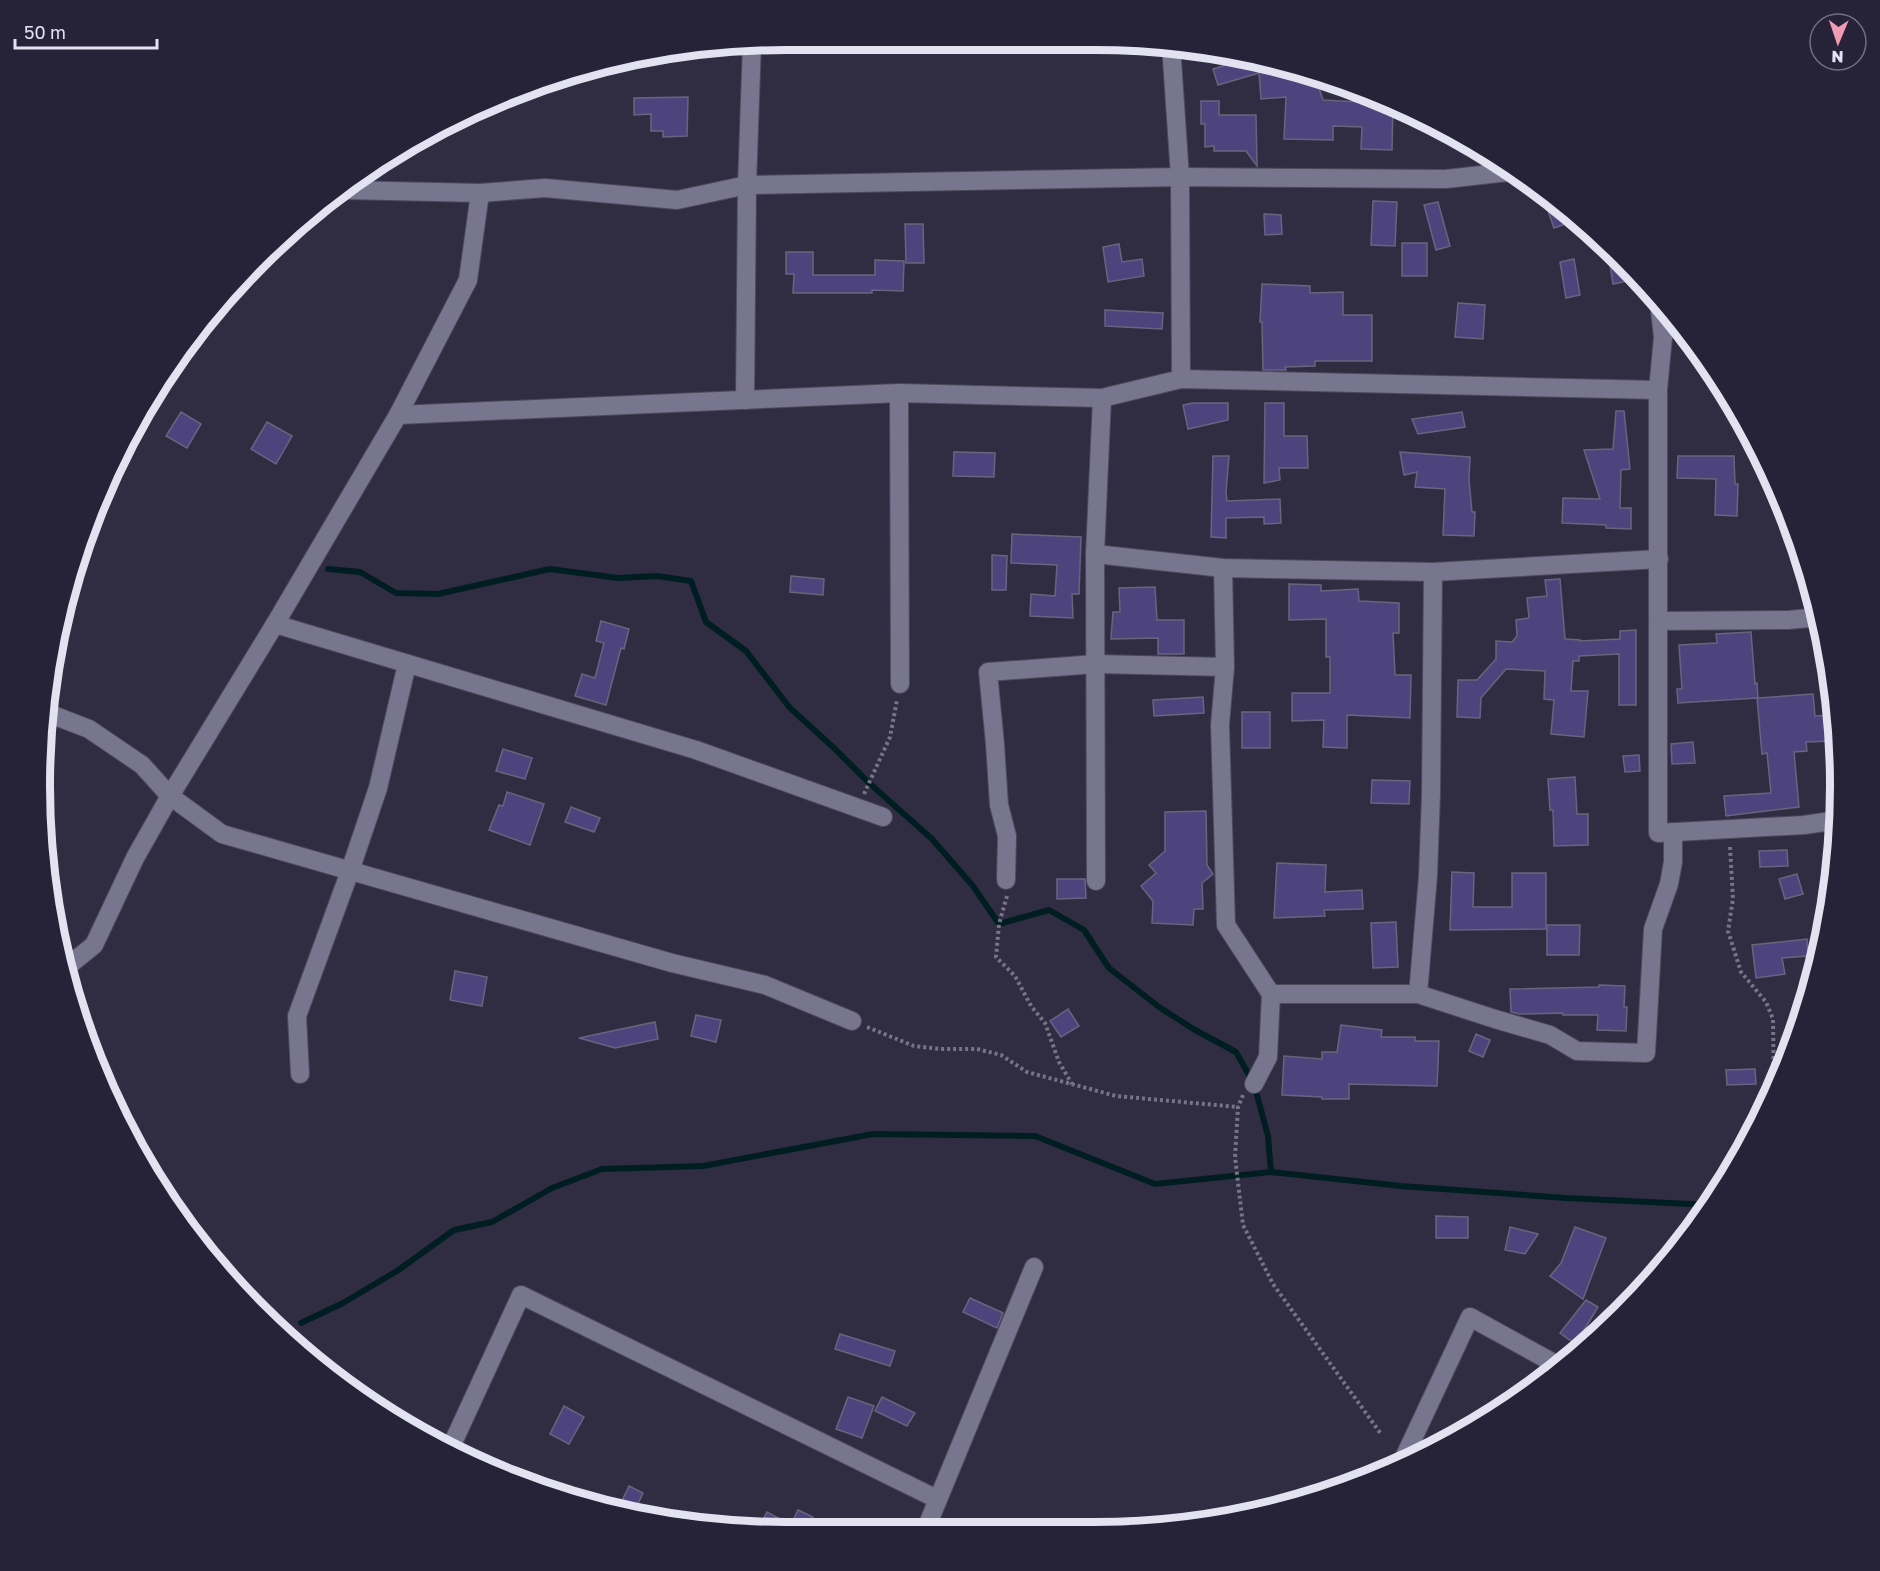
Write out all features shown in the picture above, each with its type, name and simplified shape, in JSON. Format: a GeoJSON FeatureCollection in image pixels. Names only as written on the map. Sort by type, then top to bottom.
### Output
{"type":"FeatureCollection","features":[{"type":"Feature","properties":{"kind":"street"},"geometry":{"type":"LineString","coordinates":[[745,400],[747,185],[752,51]]}},
{"type":"Feature","properties":{"kind":"street"},"geometry":{"type":"LineString","coordinates":[[1172,54],[1180,177],[1181,379]]}},
{"type":"Feature","properties":{"kind":"street"},"geometry":{"type":"LineString","coordinates":[[354,190],[480,194],[545,188],[677,200],[747,185],[1180,177],[1446,179],[1501,173]]}},
{"type":"Feature","properties":{"kind":"street"},"geometry":{"type":"LineString","coordinates":[[72,963],[94,945],[135,858],[170,796],[398,415],[468,280],[480,194]]}},
{"type":"Feature","properties":{"kind":"street"},"geometry":{"type":"LineString","coordinates":[[1661,316],[1664,337],[1658,390],[1658,833],[1804,825],[1829,821]]}},
{"type":"Feature","properties":{"kind":"street"},"geometry":{"type":"LineString","coordinates":[[398,415],[899,393],[1102,398],[1181,379],[1658,390]]}},
{"type":"Feature","properties":{"kind":"street"},"geometry":{"type":"LineString","coordinates":[[899,393],[900,684]]}},
{"type":"Feature","properties":{"kind":"street"},"geometry":{"type":"LineString","coordinates":[[1096,881],[1095,554],[1102,398]]}},
{"type":"Feature","properties":{"kind":"street"},"geometry":{"type":"LineString","coordinates":[[1095,554],[1223,568],[1433,572],[1659,559]]}},
{"type":"Feature","properties":{"kind":"street"},"geometry":{"type":"LineString","coordinates":[[1223,568],[1225,667],[1220,725],[1226,925],[1271,994],[1268,1057],[1254,1084]]}},
{"type":"Feature","properties":{"kind":"street"},"geometry":{"type":"LineString","coordinates":[[1418,993],[1428,876],[1431,794],[1433,572]]}},
{"type":"Feature","properties":{"kind":"street"},"geometry":{"type":"LineString","coordinates":[[1659,621],[1810,618]]}},
{"type":"Feature","properties":{"kind":"street"},"geometry":{"type":"LineString","coordinates":[[275,624],[696,750],[882,818]]}},
{"type":"Feature","properties":{"kind":"street"},"geometry":{"type":"LineString","coordinates":[[300,1074],[297,1016],[378,788],[407,663]]}},
{"type":"Feature","properties":{"kind":"street"},"geometry":{"type":"LineString","coordinates":[[1006,880],[1007,836],[999,805],[988,672],[1096,664],[1225,667]]}},
{"type":"Feature","properties":{"kind":"street"},"geometry":{"type":"LineString","coordinates":[[53,715],[89,729],[142,765],[170,796],[222,834],[672,963],[765,985],[852,1021]]}},
{"type":"Feature","properties":{"kind":"street"},"geometry":{"type":"LineString","coordinates":[[1271,994],[1418,993],[1550,1035],[1577,1051],[1646,1053],[1653,928],[1669,884],[1673,862],[1673,832]]}},
{"type":"Feature","properties":{"kind":"street"},"geometry":{"type":"LineString","coordinates":[[928,1522],[1034,1267]]}},
{"type":"Feature","properties":{"kind":"street"},"geometry":{"type":"LineString","coordinates":[[453,1442],[520,1296],[937,1499]]}},
{"type":"Feature","properties":{"kind":"street"},"geometry":{"type":"LineString","coordinates":[[1407,1452],[1470,1317],[1552,1362]]}},
{"type":"Feature","properties":{"kind":"path"},"geometry":{"type":"LineString","coordinates":[[858,808],[890,737],[900,684]]}},
{"type":"Feature","properties":{"kind":"path"},"geometry":{"type":"LineString","coordinates":[[1728,829],[1733,899],[1728,931],[1741,972],[1766,1002],[1773,1018],[1774,1068]]}},
{"type":"Feature","properties":{"kind":"path"},"geometry":{"type":"LineString","coordinates":[[1006,880],[1007,896],[999,924],[996,957],[1015,976],[1030,1006],[1045,1023],[1059,1062],[1072,1084]]}},
{"type":"Feature","properties":{"kind":"path"},"geometry":{"type":"LineString","coordinates":[[852,1021],[914,1047],[977,1049],[1002,1055],[1027,1072],[1116,1096],[1238,1107],[1234,1157],[1243,1226],[1272,1284],[1381,1434]]}},
{"type":"Feature","properties":{"kind":"building"},"geometry":{"type":"Polygon","coordinates":[[[1232,63],[1285,75],[1318,85],[1323,100],[1366,102],[1393,113],[1392,150],[1361,149],[1362,127],[1333,126],[1333,140],[1284,139],[1286,97],[1261,99],[1259,73],[1218,85],[1213,69],[1232,63]]]}},
{"type":"Feature","properties":{"kind":"building"},"geometry":{"type":"Polygon","coordinates":[[[688,97],[687,136],[663,137],[663,131],[651,131],[651,114],[634,115],[634,98],[688,97]]]}},
{"type":"Feature","properties":{"kind":"building"},"geometry":{"type":"Polygon","coordinates":[[[1201,101],[1219,101],[1219,115],[1256,115],[1257,166],[1246,151],[1214,151],[1214,146],[1205,147],[1205,124],[1201,124],[1201,101]]]}},
{"type":"Feature","properties":{"kind":"building"},"geometry":{"type":"Polygon","coordinates":[[[1373,201],[1397,202],[1395,246],[1371,245],[1373,201]]]}},
{"type":"Feature","properties":{"kind":"building"},"geometry":{"type":"Polygon","coordinates":[[[1438,202],[1450,246],[1436,250],[1424,205],[1438,202]]]}},
{"type":"Feature","properties":{"kind":"building"},"geometry":{"type":"Polygon","coordinates":[[[1546,204],[1569,223],[1554,228],[1546,204]]]}},
{"type":"Feature","properties":{"kind":"building"},"geometry":{"type":"Polygon","coordinates":[[[1264,214],[1281,215],[1282,234],[1265,235],[1264,214]]]}},
{"type":"Feature","properties":{"kind":"building"},"geometry":{"type":"Polygon","coordinates":[[[905,224],[923,224],[924,263],[906,263],[905,224]]]}},
{"type":"Feature","properties":{"kind":"building"},"geometry":{"type":"Polygon","coordinates":[[[1402,243],[1427,243],[1427,276],[1402,276],[1402,243]]]}},
{"type":"Feature","properties":{"kind":"building"},"geometry":{"type":"Polygon","coordinates":[[[1119,244],[1122,262],[1142,259],[1144,276],[1108,282],[1103,247],[1119,244]]]}},
{"type":"Feature","properties":{"kind":"building"},"geometry":{"type":"Polygon","coordinates":[[[786,252],[813,252],[813,275],[875,275],[875,260],[904,261],[903,291],[793,293],[794,274],[786,274],[786,252]]]}},
{"type":"Feature","properties":{"kind":"building"},"geometry":{"type":"Polygon","coordinates":[[[1574,259],[1580,295],[1566,298],[1560,262],[1574,259]]]}},
{"type":"Feature","properties":{"kind":"building"},"geometry":{"type":"Polygon","coordinates":[[[1609,260],[1628,281],[1613,284],[1609,260]]]}},
{"type":"Feature","properties":{"kind":"building"},"geometry":{"type":"Polygon","coordinates":[[[1262,284],[1310,286],[1310,293],[1343,292],[1343,315],[1372,315],[1372,361],[1315,361],[1315,366],[1263,370],[1262,322],[1260,322],[1262,284]]]}},
{"type":"Feature","properties":{"kind":"building"},"geometry":{"type":"Polygon","coordinates":[[[1458,303],[1485,305],[1483,339],[1455,337],[1458,303]]]}},
{"type":"Feature","properties":{"kind":"building"},"geometry":{"type":"Polygon","coordinates":[[[1105,310],[1163,313],[1162,329],[1105,326],[1105,310]]]}},
{"type":"Feature","properties":{"kind":"building"},"geometry":{"type":"Polygon","coordinates":[[[1228,403],[1228,420],[1188,429],[1183,405],[1228,403]]]}},
{"type":"Feature","properties":{"kind":"building"},"geometry":{"type":"Polygon","coordinates":[[[1265,403],[1284,403],[1284,436],[1307,436],[1308,468],[1279,468],[1280,480],[1264,483],[1265,403]]]}},
{"type":"Feature","properties":{"kind":"building"},"geometry":{"type":"Polygon","coordinates":[[[1616,411],[1624,411],[1630,469],[1621,470],[1620,508],[1631,508],[1631,529],[1606,528],[1606,525],[1562,523],[1563,498],[1600,499],[1584,450],[1613,449],[1616,411]]]}},
{"type":"Feature","properties":{"kind":"building"},"geometry":{"type":"Polygon","coordinates":[[[181,412],[201,424],[187,448],[166,436],[181,412]]]}},
{"type":"Feature","properties":{"kind":"building"},"geometry":{"type":"Polygon","coordinates":[[[1462,412],[1465,427],[1418,434],[1412,419],[1462,412]]]}},
{"type":"Feature","properties":{"kind":"building"},"geometry":{"type":"Polygon","coordinates":[[[267,422],[292,436],[276,464],[251,449],[267,422]]]}},
{"type":"Feature","properties":{"kind":"building"},"geometry":{"type":"Polygon","coordinates":[[[954,452],[995,453],[994,477],[953,476],[954,452]]]}},
{"type":"Feature","properties":{"kind":"building"},"geometry":{"type":"Polygon","coordinates":[[[1400,452],[1470,457],[1469,480],[1472,512],[1475,512],[1474,536],[1443,535],[1445,489],[1415,487],[1417,472],[1404,475],[1400,452]]]}},
{"type":"Feature","properties":{"kind":"building"},"geometry":{"type":"Polygon","coordinates":[[[1213,456],[1229,456],[1227,501],[1280,499],[1281,523],[1264,524],[1264,517],[1226,518],[1226,538],[1211,537],[1213,456]]]}},
{"type":"Feature","properties":{"kind":"building"},"geometry":{"type":"Polygon","coordinates":[[[1678,456],[1734,456],[1735,484],[1738,484],[1737,516],[1715,515],[1716,479],[1677,478],[1678,456]]]}},
{"type":"Feature","properties":{"kind":"building"},"geometry":{"type":"Polygon","coordinates":[[[1012,534],[1081,537],[1079,594],[1072,594],[1073,618],[1030,616],[1031,594],[1055,596],[1057,565],[1011,563],[1012,534]]]}},
{"type":"Feature","properties":{"kind":"building"},"geometry":{"type":"Polygon","coordinates":[[[992,555],[1007,556],[1006,590],[992,590],[992,555]]]}},
{"type":"Feature","properties":{"kind":"building"},"geometry":{"type":"Polygon","coordinates":[[[791,576],[824,579],[823,595],[790,592],[791,576]]]}},
{"type":"Feature","properties":{"kind":"building"},"geometry":{"type":"Polygon","coordinates":[[[1560,579],[1565,639],[1580,641],[1620,639],[1620,631],[1636,630],[1636,705],[1619,705],[1619,654],[1579,656],[1579,661],[1573,661],[1571,691],[1588,691],[1584,737],[1551,734],[1554,700],[1544,699],[1545,671],[1506,669],[1481,698],[1480,718],[1457,717],[1458,680],[1477,680],[1496,659],[1496,641],[1512,642],[1517,636],[1516,620],[1529,618],[1527,598],[1547,596],[1545,580],[1560,579]]]}},
{"type":"Feature","properties":{"kind":"building"},"geometry":{"type":"Polygon","coordinates":[[[1289,584],[1321,585],[1321,591],[1358,589],[1359,601],[1399,603],[1399,633],[1393,633],[1395,675],[1411,675],[1410,718],[1347,715],[1347,748],[1323,747],[1324,720],[1292,721],[1292,693],[1330,693],[1330,657],[1326,657],[1326,619],[1289,620],[1289,584]]]}},
{"type":"Feature","properties":{"kind":"building"},"geometry":{"type":"Polygon","coordinates":[[[1155,587],[1157,620],[1184,620],[1184,654],[1158,654],[1158,638],[1111,639],[1113,612],[1120,612],[1119,588],[1155,587]]]}},
{"type":"Feature","properties":{"kind":"building"},"geometry":{"type":"Polygon","coordinates":[[[601,621],[629,629],[624,649],[621,648],[606,705],[575,696],[582,674],[595,678],[604,643],[596,641],[601,621]]]}},
{"type":"Feature","properties":{"kind":"building"},"geometry":{"type":"Polygon","coordinates":[[[1751,632],[1758,698],[1813,694],[1815,716],[1827,715],[1829,741],[1806,742],[1807,751],[1794,752],[1799,807],[1726,816],[1724,796],[1771,793],[1767,753],[1762,754],[1757,698],[1678,703],[1677,689],[1682,689],[1679,645],[1717,643],[1716,634],[1751,632]]]}},
{"type":"Feature","properties":{"kind":"building"},"geometry":{"type":"Polygon","coordinates":[[[1203,697],[1204,713],[1154,716],[1153,700],[1203,697]]]}},
{"type":"Feature","properties":{"kind":"building"},"geometry":{"type":"Polygon","coordinates":[[[1242,712],[1270,712],[1270,748],[1242,748],[1242,712]]]}},
{"type":"Feature","properties":{"kind":"building"},"geometry":{"type":"Polygon","coordinates":[[[1693,742],[1695,763],[1672,764],[1671,744],[1693,742]]]}},
{"type":"Feature","properties":{"kind":"building"},"geometry":{"type":"Polygon","coordinates":[[[503,749],[532,758],[525,779],[496,771],[503,749]]]}},
{"type":"Feature","properties":{"kind":"building"},"geometry":{"type":"Polygon","coordinates":[[[1639,755],[1640,771],[1625,772],[1623,756],[1639,755]]]}},
{"type":"Feature","properties":{"kind":"building"},"geometry":{"type":"Polygon","coordinates":[[[1575,777],[1577,814],[1588,814],[1588,845],[1554,846],[1553,810],[1550,810],[1548,779],[1575,777]]]}},
{"type":"Feature","properties":{"kind":"building"},"geometry":{"type":"Polygon","coordinates":[[[1372,780],[1410,781],[1409,804],[1371,803],[1372,780]]]}},
{"type":"Feature","properties":{"kind":"building"},"geometry":{"type":"Polygon","coordinates":[[[507,792],[544,804],[530,845],[489,830],[499,805],[503,806],[507,792]]]}},
{"type":"Feature","properties":{"kind":"building"},"geometry":{"type":"Polygon","coordinates":[[[571,807],[600,818],[594,832],[565,822],[571,807]]]}},
{"type":"Feature","properties":{"kind":"building"},"geometry":{"type":"Polygon","coordinates":[[[1206,811],[1207,865],[1213,874],[1202,883],[1203,909],[1194,909],[1193,925],[1152,923],[1153,901],[1141,886],[1156,873],[1149,865],[1165,851],[1165,812],[1206,811]]]}},
{"type":"Feature","properties":{"kind":"building"},"geometry":{"type":"Polygon","coordinates":[[[1787,850],[1788,866],[1760,867],[1759,851],[1787,850]]]}},
{"type":"Feature","properties":{"kind":"building"},"geometry":{"type":"Polygon","coordinates":[[[1277,863],[1326,865],[1325,892],[1362,890],[1363,909],[1324,910],[1325,916],[1274,918],[1277,863]]]}},
{"type":"Feature","properties":{"kind":"building"},"geometry":{"type":"Polygon","coordinates":[[[1452,872],[1474,873],[1473,907],[1512,907],[1512,873],[1546,873],[1546,929],[1450,930],[1452,872]]]}},
{"type":"Feature","properties":{"kind":"building"},"geometry":{"type":"Polygon","coordinates":[[[1797,874],[1803,894],[1785,899],[1779,879],[1797,874]]]}},
{"type":"Feature","properties":{"kind":"building"},"geometry":{"type":"Polygon","coordinates":[[[1057,879],[1085,879],[1086,898],[1057,899],[1057,879]]]}},
{"type":"Feature","properties":{"kind":"building"},"geometry":{"type":"Polygon","coordinates":[[[1396,922],[1398,967],[1373,968],[1371,923],[1396,922]]]}},
{"type":"Feature","properties":{"kind":"building"},"geometry":{"type":"Polygon","coordinates":[[[1547,925],[1580,925],[1579,955],[1547,955],[1547,925]]]}},
{"type":"Feature","properties":{"kind":"building"},"geometry":{"type":"Polygon","coordinates":[[[1807,939],[1808,956],[1782,958],[1785,974],[1756,978],[1752,945],[1807,939]]]}},
{"type":"Feature","properties":{"kind":"building"},"geometry":{"type":"Polygon","coordinates":[[[455,971],[487,977],[482,1006],[450,1000],[455,971]]]}},
{"type":"Feature","properties":{"kind":"building"},"geometry":{"type":"Polygon","coordinates":[[[1599,985],[1625,986],[1626,1031],[1597,1030],[1598,1015],[1511,1012],[1510,989],[1599,987],[1599,985]]]}},
{"type":"Feature","properties":{"kind":"building"},"geometry":{"type":"Polygon","coordinates":[[[1068,1009],[1079,1026],[1061,1037],[1050,1021],[1068,1009]]]}},
{"type":"Feature","properties":{"kind":"building"},"geometry":{"type":"Polygon","coordinates":[[[696,1015],[721,1020],[716,1042],[691,1036],[696,1015]]]}},
{"type":"Feature","properties":{"kind":"building"},"geometry":{"type":"Polygon","coordinates":[[[655,1022],[658,1039],[615,1048],[579,1038],[655,1022]]]}},
{"type":"Feature","properties":{"kind":"building"},"geometry":{"type":"Polygon","coordinates":[[[1341,1025],[1382,1030],[1381,1037],[1415,1037],[1415,1041],[1439,1041],[1437,1086],[1349,1084],[1349,1099],[1282,1095],[1284,1056],[1322,1059],[1322,1052],[1337,1052],[1341,1025]]]}},
{"type":"Feature","properties":{"kind":"building"},"geometry":{"type":"Polygon","coordinates":[[[1476,1034],[1490,1040],[1483,1057],[1469,1051],[1476,1034]]]}},
{"type":"Feature","properties":{"kind":"building"},"geometry":{"type":"Polygon","coordinates":[[[1755,1069],[1756,1084],[1727,1085],[1726,1070],[1755,1069]]]}},
{"type":"Feature","properties":{"kind":"building"},"geometry":{"type":"Polygon","coordinates":[[[1436,1216],[1468,1217],[1468,1238],[1436,1238],[1436,1216]]]}},
{"type":"Feature","properties":{"kind":"building"},"geometry":{"type":"Polygon","coordinates":[[[1510,1227],[1538,1234],[1525,1254],[1505,1250],[1510,1227]]]}},
{"type":"Feature","properties":{"kind":"building"},"geometry":{"type":"Polygon","coordinates":[[[1575,1227],[1606,1238],[1583,1299],[1550,1276],[1561,1263],[1575,1227]]]}},
{"type":"Feature","properties":{"kind":"building"},"geometry":{"type":"Polygon","coordinates":[[[970,1298],[1003,1313],[997,1328],[963,1312],[970,1298]]]}},
{"type":"Feature","properties":{"kind":"building"},"geometry":{"type":"Polygon","coordinates":[[[1586,1300],[1598,1307],[1584,1330],[1588,1332],[1575,1343],[1560,1333],[1586,1300]]]}},
{"type":"Feature","properties":{"kind":"building"},"geometry":{"type":"Polygon","coordinates":[[[840,1334],[895,1351],[890,1366],[835,1349],[840,1334]]]}},
{"type":"Feature","properties":{"kind":"building"},"geometry":{"type":"Polygon","coordinates":[[[848,1397],[874,1406],[862,1438],[836,1429],[848,1397]]]}},
{"type":"Feature","properties":{"kind":"building"},"geometry":{"type":"Polygon","coordinates":[[[882,1397],[915,1413],[907,1426],[875,1411],[882,1397]]]}},
{"type":"Feature","properties":{"kind":"building"},"geometry":{"type":"Polygon","coordinates":[[[564,1406],[584,1417],[569,1444],[550,1434],[564,1406]]]}},
{"type":"Feature","properties":{"kind":"building"},"geometry":{"type":"Polygon","coordinates":[[[629,1486],[643,1493],[637,1506],[621,1502],[629,1486]]]}},
{"type":"Feature","properties":{"kind":"building"},"geometry":{"type":"Polygon","coordinates":[[[798,1510],[813,1517],[810,1522],[792,1522],[798,1510]]]}},
{"type":"Feature","properties":{"kind":"building"},"geometry":{"type":"Polygon","coordinates":[[[767,1512],[785,1522],[762,1521],[767,1512]]]}},
{"type":"Feature","properties":{"kind":"waterway"},"geometry":{"type":"LineString","coordinates":[[328,569],[360,572],[396,593],[438,594],[550,569],[618,578],[657,576],[691,581],[706,622],[746,651],[790,708],[932,839],[973,886],[999,924],[1049,910],[1084,930],[1109,968],[1159,1007],[1236,1052],[1254,1084],[1268,1136],[1271,1172]]}},
{"type":"Feature","properties":{"kind":"waterway"},"geometry":{"type":"LineString","coordinates":[[301,1323],[343,1303],[397,1271],[454,1230],[492,1222],[552,1188],[602,1169],[703,1166],[873,1134],[1035,1136],[1155,1184],[1271,1172],[1401,1186],[1699,1204]]}}]}
